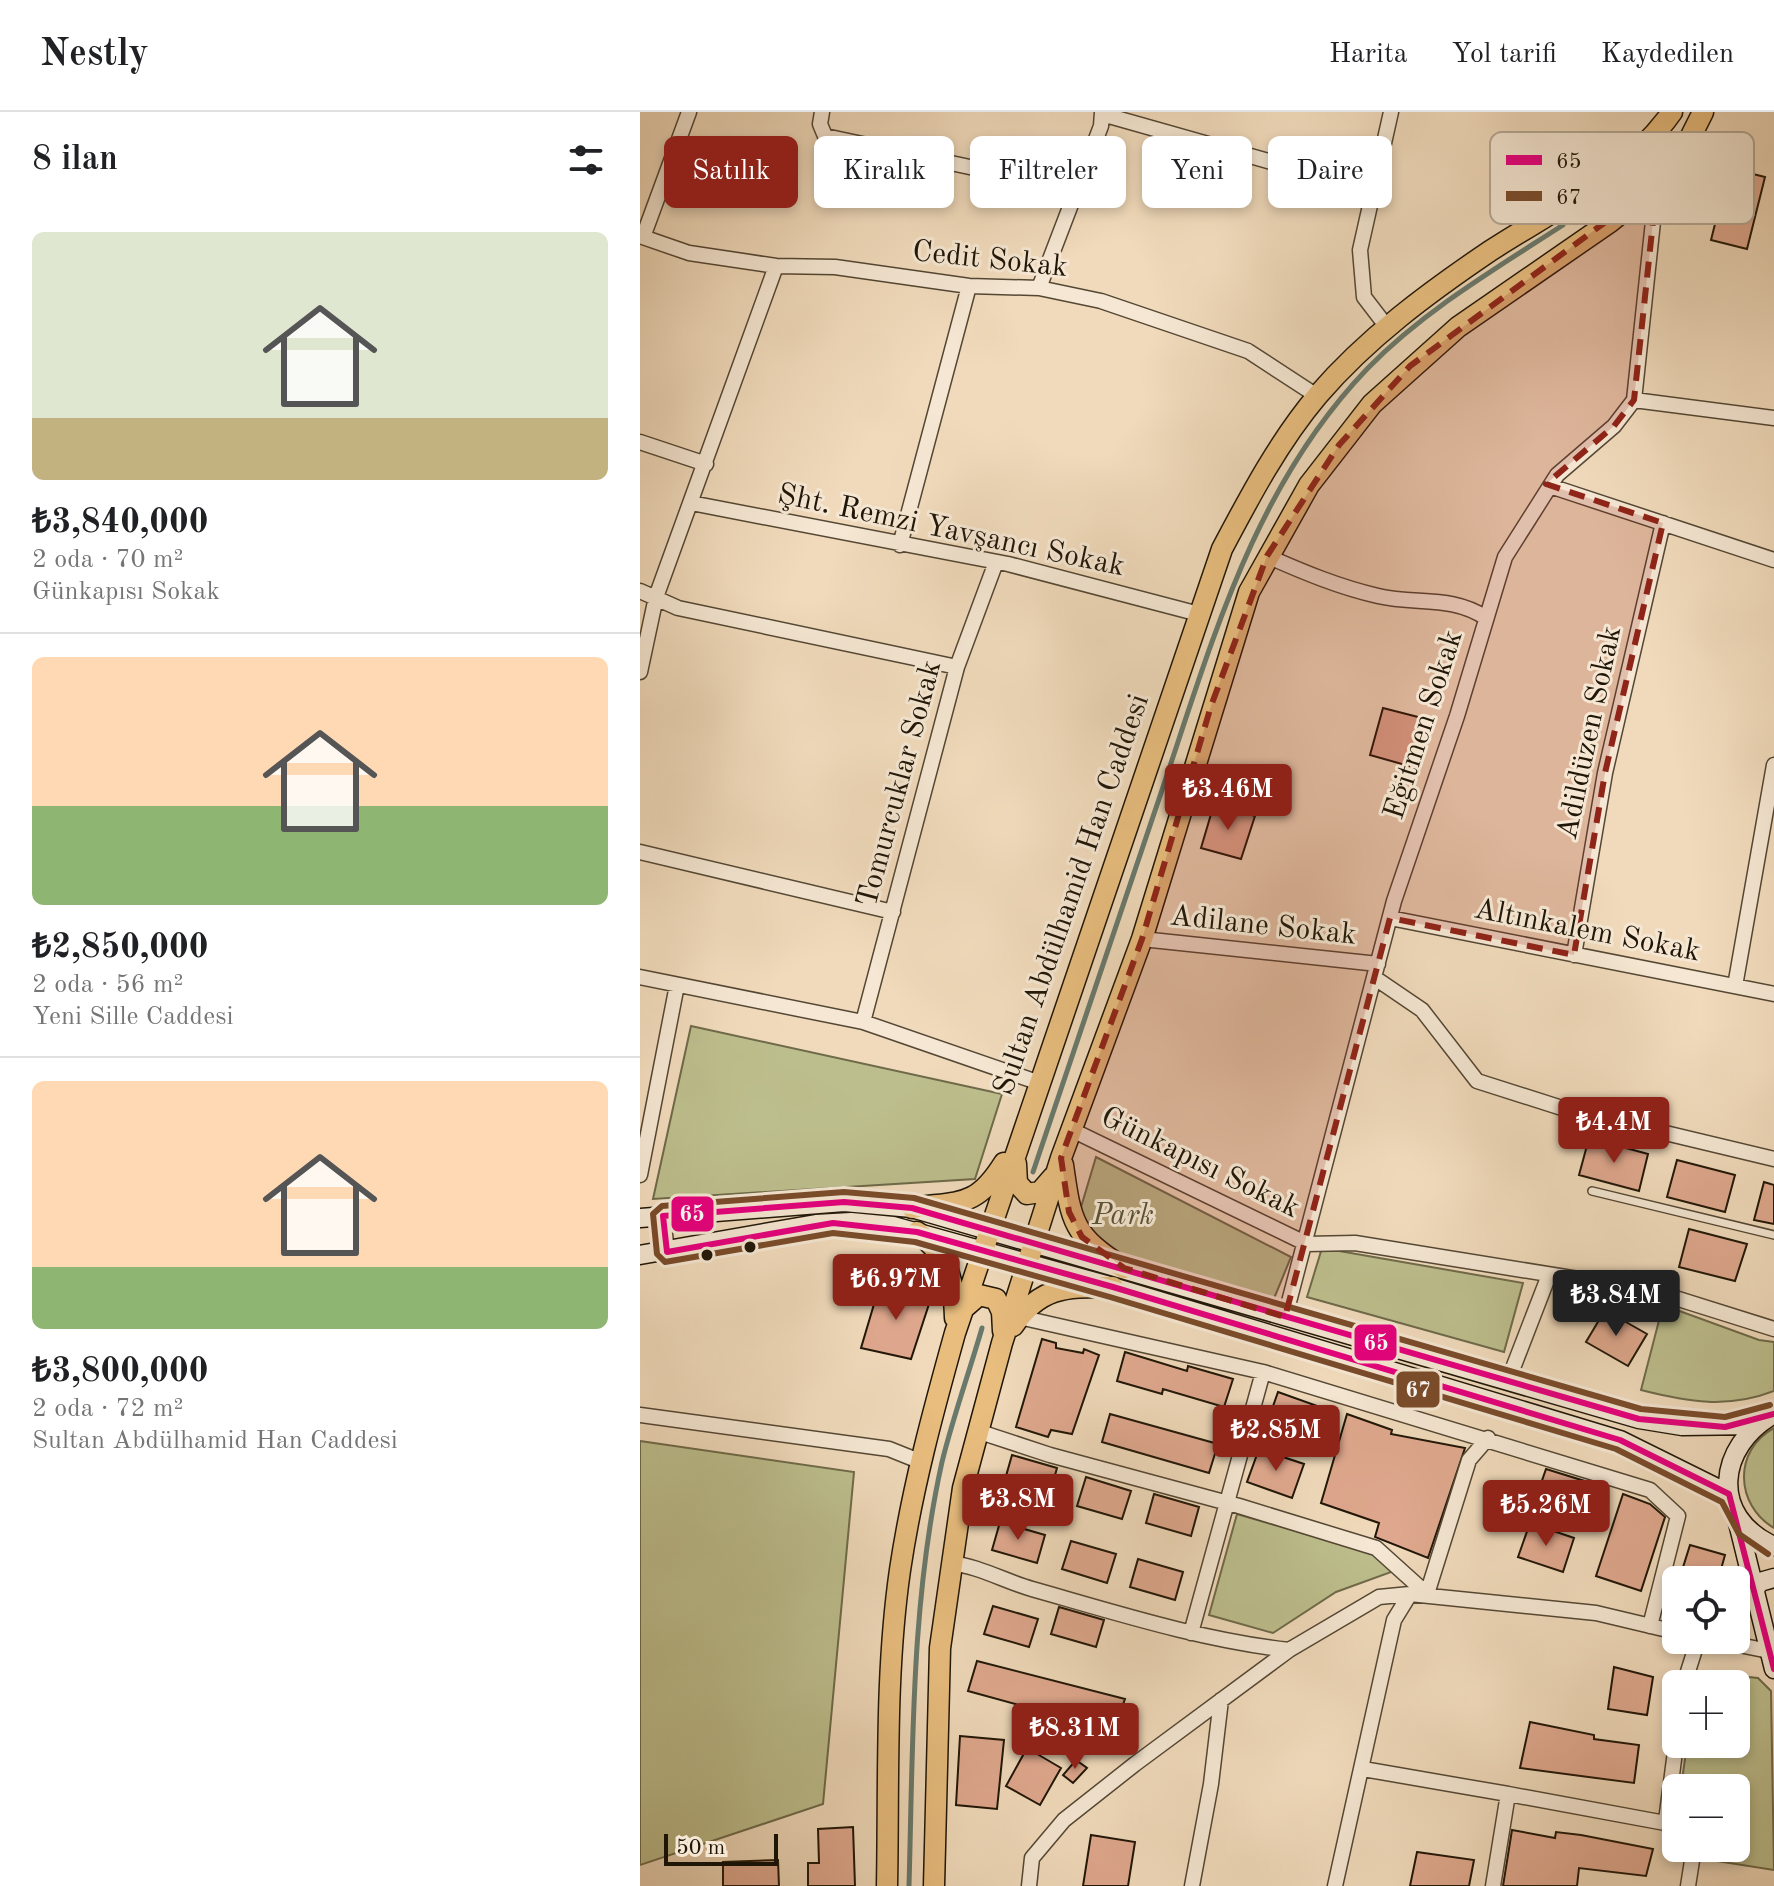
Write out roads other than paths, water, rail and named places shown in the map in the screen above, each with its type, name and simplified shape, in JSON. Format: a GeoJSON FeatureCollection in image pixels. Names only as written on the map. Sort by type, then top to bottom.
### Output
{"type":"FeatureCollection","features":[{"type":"Feature","properties":{"kind":"main road","name":"Sultan Abdülhamid Han Caddesi"},"geometry":{"type":"LineString","coordinates":[[1655,132],[1672,112]]}},
{"type":"Feature","properties":{"kind":"main road"},"geometry":{"type":"LineString","coordinates":[[1693,132],[1703,112]]}},
{"type":"Feature","properties":{"kind":"main road","name":"Sultan Abdülhamid Han Caddesi"},"geometry":{"type":"LineString","coordinates":[[887,1886],[894,1628],[919,1461],[963,1308],[1222,549],[1246,504],[1317,396],[1387,327],[1532,224]]}},
{"type":"Feature","properties":{"kind":"main road"},"geometry":{"type":"LineString","coordinates":[[934,1886],[939,1683],[950,1563],[963,1488],[1002,1343],[1061,1158],[1142,939],[1249,592],[1309,485],[1372,404],[1410,366],[1458,327],[1607,224]]}},
{"type":"Feature","properties":{"kind":"main road"},"geometry":{"type":"LineString","coordinates":[[1021,1140],[1015,1176],[1027,1194],[1046,1188],[1061,1158]]}},
{"type":"Feature","properties":{"kind":"main road"},"geometry":{"type":"LineString","coordinates":[[912,1208],[973,1199],[989,1186],[1021,1140]]}},
{"type":"Feature","properties":{"kind":"main road"},"geometry":{"type":"LineString","coordinates":[[1061,1158],[1067,1202],[1076,1230],[1102,1254],[1124,1268]]}},
{"type":"Feature","properties":{"kind":"main road"},"geometry":{"type":"LineString","coordinates":[[640,1218],[844,1202],[912,1208],[1639,1419],[1682,1426],[1755,1425]]}},
{"type":"Feature","properties":{"kind":"main road"},"geometry":{"type":"LineString","coordinates":[[640,1255],[833,1223],[917,1232],[1113,1287],[1620,1440],[1729,1494]]}},
{"type":"Feature","properties":{"kind":"main road"},"geometry":{"type":"LineString","coordinates":[[917,1232],[938,1250],[951,1271],[955,1333]]}},
{"type":"Feature","properties":{"kind":"main road"},"geometry":{"type":"LineString","coordinates":[[1002,1343],[1034,1300],[1055,1291],[1113,1287]]}},
{"type":"Feature","properties":{"kind":"main road"},"geometry":{"type":"LineString","coordinates":[[963,1308],[979,1295],[996,1299],[1002,1312],[1002,1343]]}},
{"type":"Feature","properties":{"kind":"main road"},"geometry":{"type":"LineString","coordinates":[[1774,1414],[1755,1425],[1741,1439],[1732,1456],[1729,1494],[1774,1669]]}},
{"type":"Feature","properties":{"kind":"main road"},"geometry":{"type":"LineString","coordinates":[[1735,1512],[1747,1528],[1774,1546]]}},
{"type":"Feature","properties":{"kind":"main road"},"geometry":{"type":"LineString","coordinates":[[1754,1590],[1760,1582],[1774,1578]]}},
{"type":"Feature","properties":{"kind":"street"},"geometry":{"type":"LineString","coordinates":[[642,236],[689,112]]}},
{"type":"Feature","properties":{"kind":"street"},"geometry":{"type":"LineString","coordinates":[[822,112],[820,124],[825,136],[970,167]]}},
{"type":"Feature","properties":{"kind":"street"},"geometry":{"type":"LineString","coordinates":[[1386,136],[1391,112]]}},
{"type":"Feature","properties":{"kind":"street"},"geometry":{"type":"LineString","coordinates":[[1097,136],[1102,113],[1268,161]]}},
{"type":"Feature","properties":{"kind":"street"},"geometry":{"type":"LineString","coordinates":[[1039,288],[1070,208]]}},
{"type":"Feature","properties":{"kind":"street"},"geometry":{"type":"LineString","coordinates":[[1370,208],[1360,250],[1364,297],[1387,327]]}},
{"type":"Feature","properties":{"kind":"street"},"geometry":{"type":"LineString","coordinates":[[1653,224],[1634,400],[1774,418]]}},
{"type":"Feature","properties":{"kind":"street","name":"Cedit Sokak"},"geometry":{"type":"LineString","coordinates":[[642,236],[689,253],[776,266],[835,267],[969,286],[1039,288],[1101,301],[1248,351],[1317,396]]}},
{"type":"Feature","properties":{"kind":"street"},"geometry":{"type":"LineString","coordinates":[[640,672],[656,597],[776,266]]}},
{"type":"Feature","properties":{"kind":"street"},"geometry":{"type":"LineString","coordinates":[[900,545],[969,286]]}},
{"type":"Feature","properties":{"kind":"street","name":"Eğitmen Sokak"},"geometry":{"type":"LineString","coordinates":[[1285,1317],[1307,1244],[1390,918],[1505,557],[1557,475],[1614,426],[1634,400]]}},
{"type":"Feature","properties":{"kind":"street"},"geometry":{"type":"LineString","coordinates":[[640,442],[706,464]]}},
{"type":"Feature","properties":{"kind":"street"},"geometry":{"type":"LineString","coordinates":[[1550,486],[1774,560]]}},
{"type":"Feature","properties":{"kind":"street","name":"Şht. Remzi Yavşancı Sokak"},"geometry":{"type":"LineString","coordinates":[[691,503],[996,562],[1199,614]]}},
{"type":"Feature","properties":{"kind":"street","name":"Adildüzen Sokak"},"geometry":{"type":"LineString","coordinates":[[1574,955],[1605,773],[1663,523]]}},
{"type":"Feature","properties":{"kind":"street"},"geometry":{"type":"LineString","coordinates":[[1267,556],[1317,578],[1381,597],[1436,600],[1471,608],[1486,618]]}},
{"type":"Feature","properties":{"kind":"street","name":"Tomurcuklar Sokak"},"geometry":{"type":"LineString","coordinates":[[863,1022],[957,667],[996,562]]}},
{"type":"Feature","properties":{"kind":"street"},"geometry":{"type":"LineString","coordinates":[[640,591],[678,608],[957,667]]}},
{"type":"Feature","properties":{"kind":"street"},"geometry":{"type":"LineString","coordinates":[[1735,986],[1770,811],[1774,765]]}},
{"type":"Feature","properties":{"kind":"street"},"geometry":{"type":"LineString","coordinates":[[640,852],[893,912]]}},
{"type":"Feature","properties":{"kind":"street","name":"Altınkalem Sokak"},"geometry":{"type":"LineString","coordinates":[[1390,918],[1774,994]]}},
{"type":"Feature","properties":{"kind":"street","name":"Adilane Sokak"},"geometry":{"type":"LineString","coordinates":[[1142,939],[1377,971]]}},
{"type":"Feature","properties":{"kind":"street"},"geometry":{"type":"LineString","coordinates":[[1377,971],[1422,1010],[1477,1081],[1565,1109],[1774,1159]]}},
{"type":"Feature","properties":{"kind":"street"},"geometry":{"type":"LineString","coordinates":[[640,977],[863,1022],[1040,1083]]}},
{"type":"Feature","properties":{"kind":"street"},"geometry":{"type":"LineString","coordinates":[[640,1175],[677,985]]}},
{"type":"Feature","properties":{"kind":"street","name":"Günkapısı Sokak"},"geometry":{"type":"LineString","coordinates":[[1072,1130],[1307,1244],[1355,1243],[1653,1291],[1774,1329]]}},
{"type":"Feature","properties":{"kind":"street"},"geometry":{"type":"LineString","coordinates":[[663,1216],[667,1252]]}},
{"type":"Feature","properties":{"kind":"street"},"geometry":{"type":"LineString","coordinates":[[1508,1381],[1549,1275]]}},
{"type":"Feature","properties":{"kind":"street"},"geometry":{"type":"LineString","coordinates":[[1019,1317],[1263,1372],[1488,1438],[1650,1490],[1678,1516],[1650,1626]]}},
{"type":"Feature","properties":{"kind":"street"},"geometry":{"type":"LineString","coordinates":[[1191,1633],[1263,1372]]}},
{"type":"Feature","properties":{"kind":"street"},"geometry":{"type":"LineString","coordinates":[[640,1415],[889,1449],[919,1461]]}},
{"type":"Feature","properties":{"kind":"street"},"geometry":{"type":"LineString","coordinates":[[977,1431],[1050,1455],[1226,1502],[1376,1548],[1427,1594]]}},
{"type":"Feature","properties":{"kind":"street"},"geometry":{"type":"LineString","coordinates":[[1427,1594],[1469,1460],[1488,1438]]}},
{"type":"Feature","properties":{"kind":"street"},"geometry":{"type":"LineString","coordinates":[[950,1563],[969,1565],[1006,1581],[1191,1633],[1289,1650]]}},
{"type":"Feature","properties":{"kind":"street"},"geometry":{"type":"LineString","coordinates":[[1335,1886],[1394,1620],[1410,1594]]}},
{"type":"Feature","properties":{"kind":"street"},"geometry":{"type":"LineString","coordinates":[[1029,1886],[1032,1858],[1064,1820],[1289,1650],[1379,1597],[1427,1594],[1596,1613],[1662,1629]]}},
{"type":"Feature","properties":{"kind":"street"},"geometry":{"type":"LineString","coordinates":[[1750,1647],[1769,1651]]}},
{"type":"Feature","properties":{"kind":"street"},"geometry":{"type":"LineString","coordinates":[[1192,1886],[1211,1784],[1221,1700]]}},
{"type":"Feature","properties":{"kind":"street"},"geometry":{"type":"LineString","coordinates":[[1363,1769],[1662,1821]]}},
{"type":"Feature","properties":{"kind":"street"},"geometry":{"type":"LineString","coordinates":[[1493,1886],[1508,1794]]}},
{"type":"Feature","properties":{"kind":"street"},"geometry":{"type":"LineString","coordinates":[[1688,1886],[1692,1862]]}},
{"type":"Feature","properties":{"kind":"lane"},"geometry":{"type":"LineString","coordinates":[[1592,1191],[1774,1235]]}},
{"type":"Feature","properties":{"kind":"waterway"},"geometry":{"type":"LineString","coordinates":[[1033,1172],[1219,623],[1266,515],[1295,463],[1328,414],[1390,347],[1486,274],[1563,225]]}},
{"type":"Feature","properties":{"kind":"waterway"},"geometry":{"type":"LineString","coordinates":[[909,1886],[915,1673],[924,1567],[942,1462],[982,1328]]}},
{"type":"Feature","properties":{"kind":"park label","name":"Park"},"geometry":{"type":"Point","coordinates":[1123,1216]}}]}
